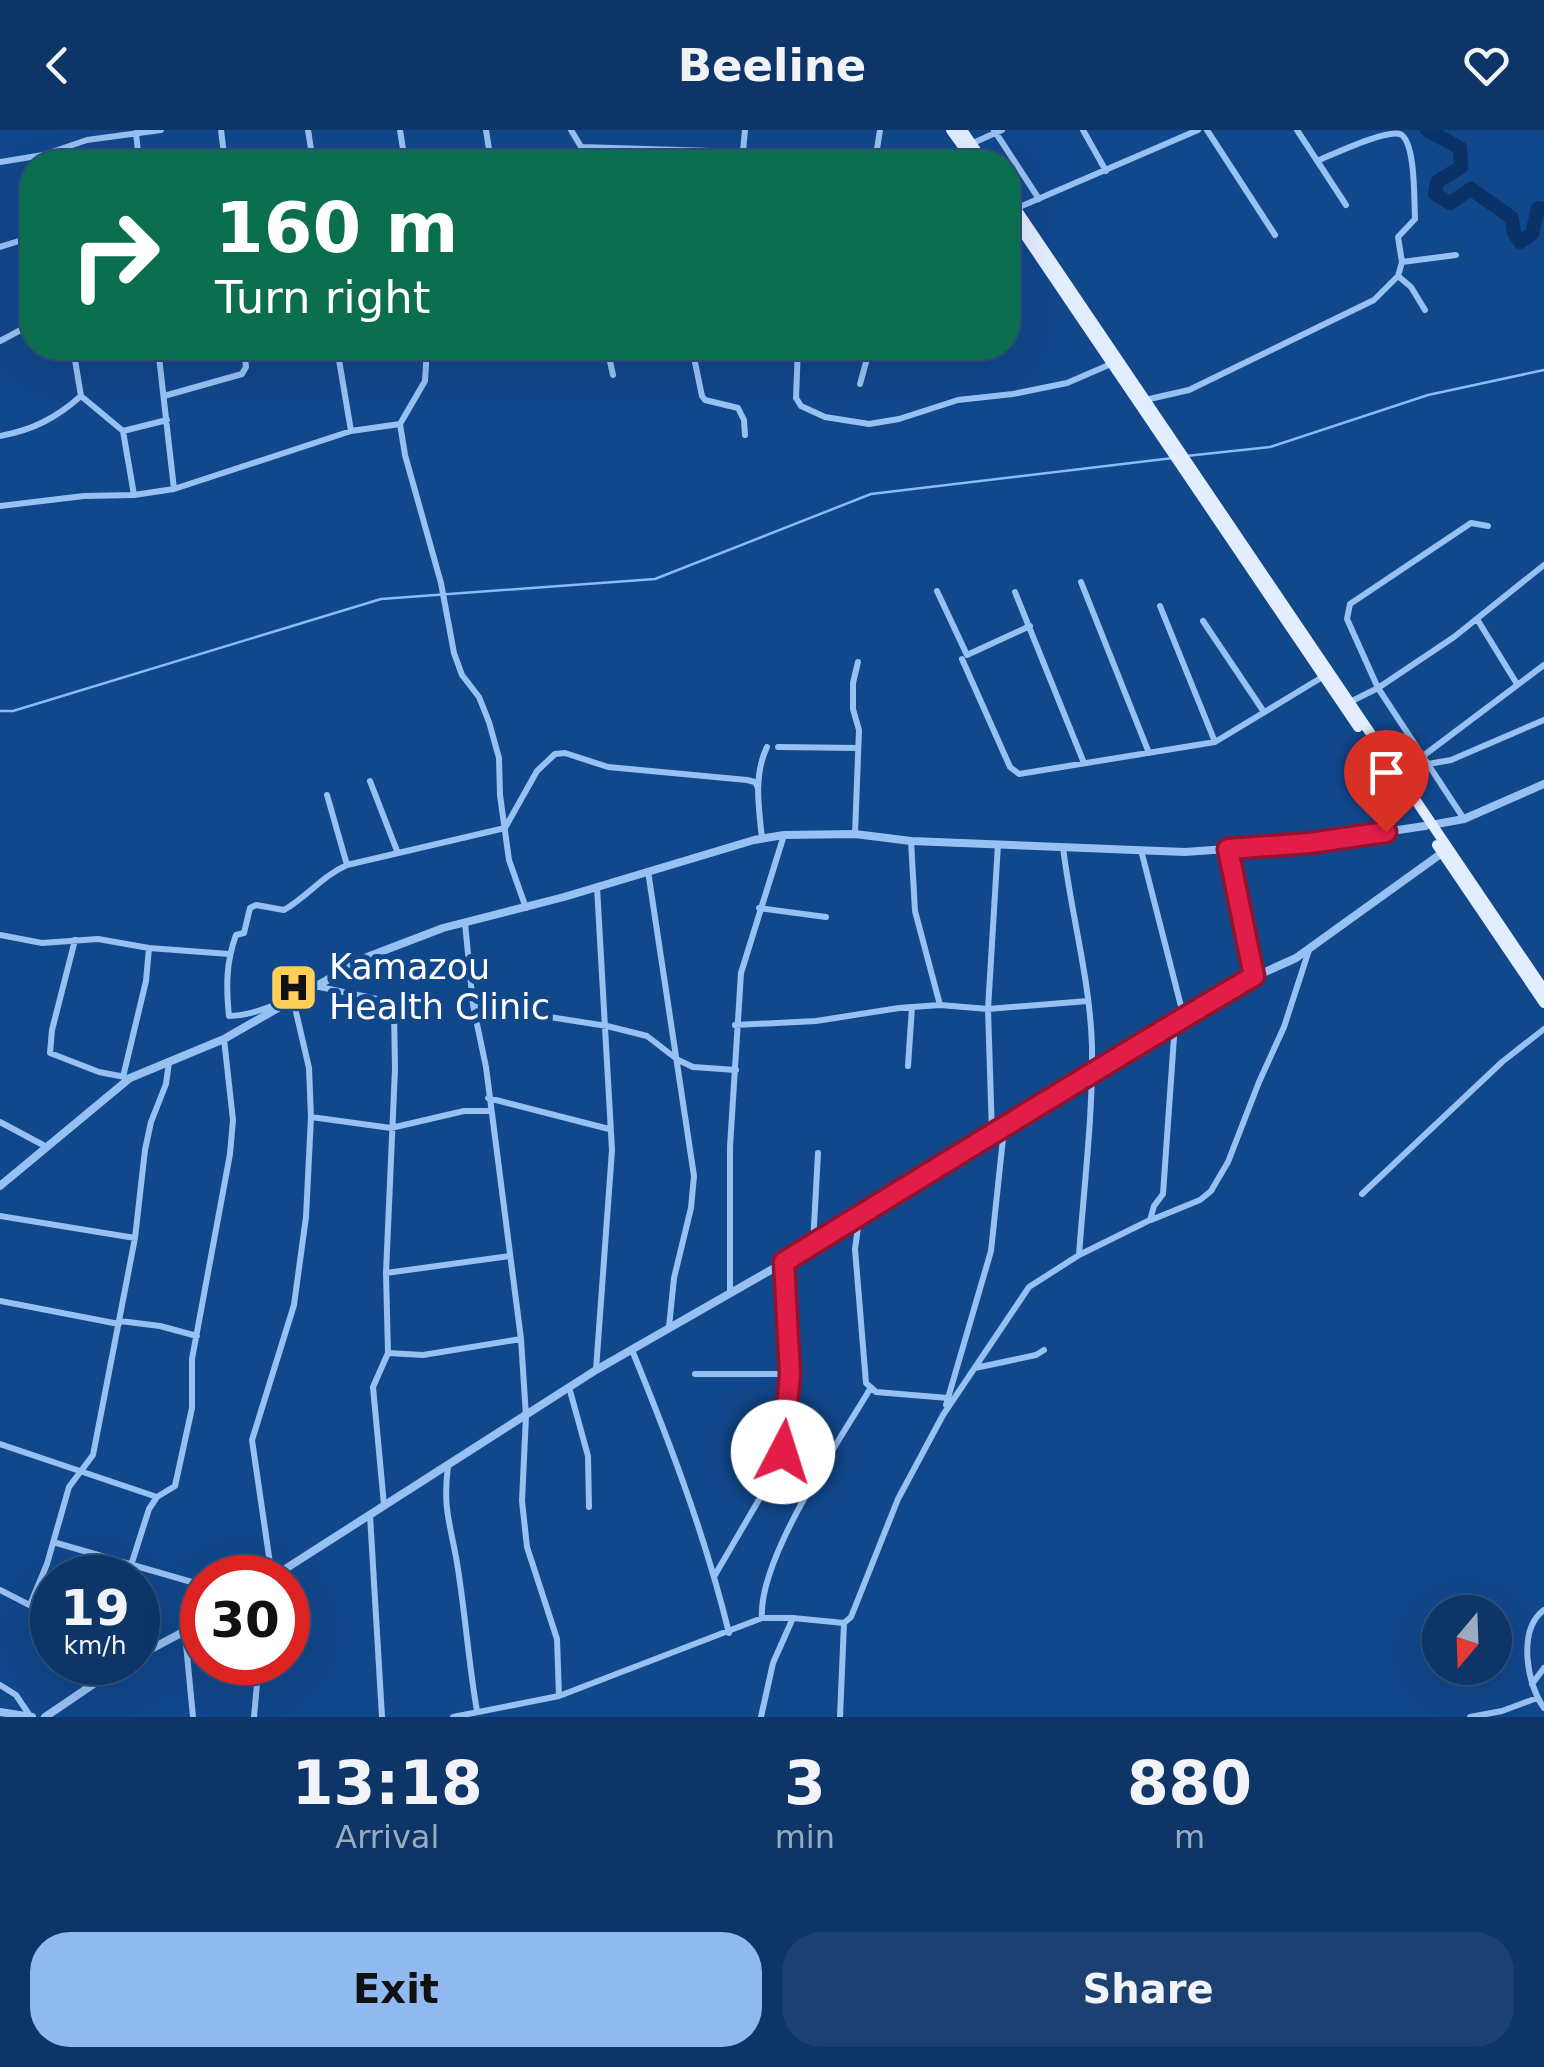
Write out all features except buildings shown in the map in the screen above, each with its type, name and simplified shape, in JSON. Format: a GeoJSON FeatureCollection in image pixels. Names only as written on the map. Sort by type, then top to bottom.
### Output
{"type":"FeatureCollection","features":[{"type":"Feature","properties":{"kind":"main road"},"geometry":{"type":"LineString","coordinates":[[962,130],[976,150]]}},
{"type":"Feature","properties":{"kind":"main road"},"geometry":{"type":"LineString","coordinates":[[1020,220],[1350,702],[1442,853],[1544,990]]}},
{"type":"Feature","properties":{"kind":"main road"},"geometry":{"type":"LineString","coordinates":[[1020,226],[1110,364],[1520,960],[1544,1003]]}},
{"type":"Feature","properties":{"kind":"street"},"geometry":{"type":"LineString","coordinates":[[86,130],[87,140]]}},
{"type":"Feature","properties":{"kind":"street"},"geometry":{"type":"LineString","coordinates":[[64,150],[87,140],[161,130]]}},
{"type":"Feature","properties":{"kind":"street"},"geometry":{"type":"LineString","coordinates":[[571,130],[583,150]]}},
{"type":"Feature","properties":{"kind":"street"},"geometry":{"type":"LineString","coordinates":[[1083,130],[1106,171]]}},
{"type":"Feature","properties":{"kind":"street"},"geometry":{"type":"LineString","coordinates":[[1020,206],[1198,130]]}},
{"type":"Feature","properties":{"kind":"street"},"geometry":{"type":"LineString","coordinates":[[1207,130],[1274,235]]}},
{"type":"Feature","properties":{"kind":"street"},"geometry":{"type":"LineString","coordinates":[[1297,130],[1346,205]]}},
{"type":"Feature","properties":{"kind":"street"},"geometry":{"type":"LineString","coordinates":[[972,144],[997,131]]}},
{"type":"Feature","properties":{"kind":"street"},"geometry":{"type":"LineString","coordinates":[[136,133],[138,150]]}},
{"type":"Feature","properties":{"kind":"street"},"geometry":{"type":"LineString","coordinates":[[1146,400],[1189,390],[1301,336],[1379,296],[1398,276],[1402,262],[1398,238],[1415,219],[1413,170],[1406,139],[1400,134],[1386,133],[1317,161]]}},
{"type":"Feature","properties":{"kind":"street"},"geometry":{"type":"LineString","coordinates":[[581,147],[679,150]]}},
{"type":"Feature","properties":{"kind":"street"},"geometry":{"type":"LineString","coordinates":[[1020,168],[1039,199]]}},
{"type":"Feature","properties":{"kind":"street"},"geometry":{"type":"LineString","coordinates":[[1020,237],[1025,236]]}},
{"type":"Feature","properties":{"kind":"street"},"geometry":{"type":"LineString","coordinates":[[1402,262],[1456,255]]}},
{"type":"Feature","properties":{"kind":"street"},"geometry":{"type":"LineString","coordinates":[[1398,276],[1425,310]]}},
{"type":"Feature","properties":{"kind":"street"},"geometry":{"type":"LineString","coordinates":[[75,360],[81,396],[123,431],[134,495]]}},
{"type":"Feature","properties":{"kind":"street"},"geometry":{"type":"LineString","coordinates":[[160,360],[174,490]]}},
{"type":"Feature","properties":{"kind":"street"},"geometry":{"type":"LineString","coordinates":[[164,396],[242,374],[245,360]]}},
{"type":"Feature","properties":{"kind":"street"},"geometry":{"type":"LineString","coordinates":[[339,360],[350,431]]}},
{"type":"Feature","properties":{"kind":"street"},"geometry":{"type":"LineString","coordinates":[[426,360],[424,381],[400,424],[405,455],[442,582],[454,653],[462,675],[479,696],[499,758],[509,860],[526,908]]}},
{"type":"Feature","properties":{"kind":"street"},"geometry":{"type":"LineString","coordinates":[[609,360],[612,375]]}},
{"type":"Feature","properties":{"kind":"street"},"geometry":{"type":"LineString","coordinates":[[694,360],[702,396],[738,408],[745,436]]}},
{"type":"Feature","properties":{"kind":"street"},"geometry":{"type":"LineString","coordinates":[[798,360],[796,398],[801,406],[825,417],[869,424],[958,400],[1067,383],[1110,364]]}},
{"type":"Feature","properties":{"kind":"street"},"geometry":{"type":"LineString","coordinates":[[860,384],[867,360]]}},
{"type":"Feature","properties":{"kind":"street"},"geometry":{"type":"LineString","coordinates":[[0,436],[27,431],[58,416],[81,396]]}},
{"type":"Feature","properties":{"kind":"street"},"geometry":{"type":"LineString","coordinates":[[123,431],[166,420]]}},
{"type":"Feature","properties":{"kind":"street"},"geometry":{"type":"LineString","coordinates":[[0,506],[174,490],[350,431],[400,424]]}},
{"type":"Feature","properties":{"kind":"street"},"geometry":{"type":"LineString","coordinates":[[1464,819],[1378,688],[1347,619],[1350,604],[1413,558],[1471,523],[1488,526]]}},
{"type":"Feature","properties":{"kind":"street"},"geometry":{"type":"LineString","coordinates":[[1350,702],[1378,688],[1477,619],[1544,565]]}},
{"type":"Feature","properties":{"kind":"street"},"geometry":{"type":"LineString","coordinates":[[1081,582],[1149,753]]}},
{"type":"Feature","properties":{"kind":"street"},"geometry":{"type":"LineString","coordinates":[[937,591],[967,656],[1030,626]]}},
{"type":"Feature","properties":{"kind":"street"},"geometry":{"type":"LineString","coordinates":[[1015,592],[1084,763]]}},
{"type":"Feature","properties":{"kind":"street"},"geometry":{"type":"LineString","coordinates":[[1160,606],[1215,742]]}},
{"type":"Feature","properties":{"kind":"street"},"geometry":{"type":"LineString","coordinates":[[1477,619],[1518,684]]}},
{"type":"Feature","properties":{"kind":"street"},"geometry":{"type":"LineString","coordinates":[[1203,622],[1264,712]]}},
{"type":"Feature","properties":{"kind":"street"},"geometry":{"type":"LineString","coordinates":[[962,659],[1014,772],[1215,742],[1324,676]]}},
{"type":"Feature","properties":{"kind":"street"},"geometry":{"type":"LineString","coordinates":[[855,834],[858,748],[853,696],[858,662]]}},
{"type":"Feature","properties":{"kind":"street"},"geometry":{"type":"LineString","coordinates":[[1394,769],[1423,756],[1544,665]]}},
{"type":"Feature","properties":{"kind":"street"},"geometry":{"type":"LineString","coordinates":[[1428,764],[1451,760],[1544,720]]}},
{"type":"Feature","properties":{"kind":"street"},"geometry":{"type":"LineString","coordinates":[[762,839],[758,788],[761,760],[767,747]]}},
{"type":"Feature","properties":{"kind":"street"},"geometry":{"type":"LineString","coordinates":[[778,747],[858,748]]}},
{"type":"Feature","properties":{"kind":"street"},"geometry":{"type":"LineString","coordinates":[[294,1000],[266,1006],[248,1016],[229,1016],[229,954],[236,935],[244,932],[253,906],[284,910],[328,874],[346,865],[505,828],[536,772],[555,754],[565,753],[608,767],[747,780],[755,782],[758,788]]}},
{"type":"Feature","properties":{"kind":"street"},"geometry":{"type":"LineString","coordinates":[[370,781],[397,851]]}},
{"type":"Feature","properties":{"kind":"street"},"geometry":{"type":"LineString","coordinates":[[0,1186],[126,1077],[224,1038],[368,957],[466,923],[762,839],[784,834],[855,834],[911,841],[1186,852],[1310,843],[1464,819],[1544,784]]}},
{"type":"Feature","properties":{"kind":"street"},"geometry":{"type":"LineString","coordinates":[[327,795],[346,865]]}},
{"type":"Feature","properties":{"kind":"street"},"geometry":{"type":"LineString","coordinates":[[730,1291],[730,1146],[741,973],[784,834]]}},
{"type":"Feature","properties":{"kind":"street"},"geometry":{"type":"LineString","coordinates":[[911,841],[915,910],[940,1005]]}},
{"type":"Feature","properties":{"kind":"street"},"geometry":{"type":"LineString","coordinates":[[992,1134],[988,1010],[998,844]]}},
{"type":"Feature","properties":{"kind":"street"},"geometry":{"type":"LineString","coordinates":[[1063,847],[1088,1001],[1091,1072],[1080,1255]]}},
{"type":"Feature","properties":{"kind":"street"},"geometry":{"type":"LineString","coordinates":[[1228,849],[1254,976]]}},
{"type":"Feature","properties":{"kind":"street"},"geometry":{"type":"LineString","coordinates":[[1141,850],[1180,1020],[1163,1194],[1150,1220]]}},
{"type":"Feature","properties":{"kind":"street"},"geometry":{"type":"LineString","coordinates":[[306,1555],[596,1370],[860,1218],[1091,1072],[1254,976],[1285,965],[1442,853]]}},
{"type":"Feature","properties":{"kind":"street"},"geometry":{"type":"LineString","coordinates":[[648,871],[694,1185],[674,1278],[669,1326]]}},
{"type":"Feature","properties":{"kind":"street"},"geometry":{"type":"LineString","coordinates":[[596,1370],[612,1150],[597,887]]}},
{"type":"Feature","properties":{"kind":"street"},"geometry":{"type":"LineString","coordinates":[[759,908],[826,917]]}},
{"type":"Feature","properties":{"kind":"street"},"geometry":{"type":"LineString","coordinates":[[466,923],[472,1005],[480,1032],[521,1339],[526,1416],[522,1501],[527,1547],[557,1639],[559,1696]]}},
{"type":"Feature","properties":{"kind":"street"},"geometry":{"type":"LineString","coordinates":[[0,935],[42,942],[98,939],[148,948],[229,954]]}},
{"type":"Feature","properties":{"kind":"street"},"geometry":{"type":"LineString","coordinates":[[75,940],[52,1030],[50,1053],[99,1072],[126,1077]]}},
{"type":"Feature","properties":{"kind":"street"},"geometry":{"type":"LineString","coordinates":[[840,1717],[844,1624],[851,1617],[898,1499],[942,1415],[1029,1286],[1080,1255],[1211,1192],[1228,1162],[1284,1027],[1310,947]]}},
{"type":"Feature","properties":{"kind":"street"},"geometry":{"type":"LineString","coordinates":[[126,1077],[146,981],[148,948]]}},
{"type":"Feature","properties":{"kind":"street"},"geometry":{"type":"LineString","coordinates":[[315,986],[377,998],[394,1010],[386,1272],[388,1352],[372,1387],[384,1505]]}},
{"type":"Feature","properties":{"kind":"street"},"geometry":{"type":"LineString","coordinates":[[269,1555],[252,1440],[294,1305],[306,1218],[312,1116],[308,1068],[294,1000]]}},
{"type":"Feature","properties":{"kind":"street"},"geometry":{"type":"LineString","coordinates":[[735,1025],[816,1022],[940,1005],[988,1010],[1088,1001]]}},
{"type":"Feature","properties":{"kind":"street"},"geometry":{"type":"LineString","coordinates":[[472,1005],[607,1026],[646,1036],[693,1067],[736,1070]]}},
{"type":"Feature","properties":{"kind":"street"},"geometry":{"type":"LineString","coordinates":[[908,1066],[912,1007]]}},
{"type":"Feature","properties":{"kind":"street"},"geometry":{"type":"LineString","coordinates":[[816,1022],[818,1035]]}},
{"type":"Feature","properties":{"kind":"street"},"geometry":{"type":"LineString","coordinates":[[1362,1194],[1502,1062],[1544,1030]]}},
{"type":"Feature","properties":{"kind":"street"},"geometry":{"type":"LineString","coordinates":[[134,1555],[148,1509],[157,1497],[174,1488],[192,1408],[192,1359],[233,1120],[224,1038]]}},
{"type":"Feature","properties":{"kind":"street"},"geometry":{"type":"LineString","coordinates":[[49,1555],[69,1487],[93,1455],[135,1238],[145,1150],[166,1084],[169,1061]]}},
{"type":"Feature","properties":{"kind":"street"},"geometry":{"type":"LineString","coordinates":[[488,1098],[609,1128]]}},
{"type":"Feature","properties":{"kind":"street"},"geometry":{"type":"LineString","coordinates":[[312,1116],[391,1128],[464,1111],[490,1111]]}},
{"type":"Feature","properties":{"kind":"street"},"geometry":{"type":"LineString","coordinates":[[0,1122],[45,1146]]}},
{"type":"Feature","properties":{"kind":"street"},"geometry":{"type":"LineString","coordinates":[[942,1415],[991,1251],[1004,1128]]}},
{"type":"Feature","properties":{"kind":"street"},"geometry":{"type":"LineString","coordinates":[[814,1244],[818,1152]]}},
{"type":"Feature","properties":{"kind":"street"},"geometry":{"type":"LineString","coordinates":[[0,1216],[135,1238]]}},
{"type":"Feature","properties":{"kind":"street"},"geometry":{"type":"LineString","coordinates":[[860,1218],[855,1249],[866,1383],[870,1389],[948,1398]]}},
{"type":"Feature","properties":{"kind":"street"},"geometry":{"type":"LineString","coordinates":[[386,1272],[510,1256]]}},
{"type":"Feature","properties":{"kind":"street"},"geometry":{"type":"LineString","coordinates":[[715,1574],[782,1458],[790,1374],[784,1262]]}},
{"type":"Feature","properties":{"kind":"street"},"geometry":{"type":"LineString","coordinates":[[0,1301],[120,1323],[160,1326],[197,1336]]}},
{"type":"Feature","properties":{"kind":"street"},"geometry":{"type":"LineString","coordinates":[[388,1352],[423,1355],[521,1339]]}},
{"type":"Feature","properties":{"kind":"street"},"geometry":{"type":"LineString","coordinates":[[632,1350],[674,1452],[715,1574],[729,1633]]}},
{"type":"Feature","properties":{"kind":"street"},"geometry":{"type":"LineString","coordinates":[[974,1368],[1044,1350]]}},
{"type":"Feature","properties":{"kind":"street"},"geometry":{"type":"LineString","coordinates":[[695,1374],[790,1374]]}},
{"type":"Feature","properties":{"kind":"street"},"geometry":{"type":"LineString","coordinates":[[569,1387],[588,1456],[589,1507]]}},
{"type":"Feature","properties":{"kind":"street"},"geometry":{"type":"LineString","coordinates":[[762,1618],[773,1558],[870,1389]]}},
{"type":"Feature","properties":{"kind":"street"},"geometry":{"type":"LineString","coordinates":[[0,1444],[157,1497]]}},
{"type":"Feature","properties":{"kind":"street"},"geometry":{"type":"LineString","coordinates":[[448,1464],[446,1517],[456,1559],[477,1711]]}},
{"type":"Feature","properties":{"kind":"street"},"geometry":{"type":"LineString","coordinates":[[370,1514],[382,1717]]}},
{"type":"Feature","properties":{"kind":"street"},"geometry":{"type":"LineString","coordinates":[[54,1542],[94,1555]]}},
{"type":"Feature","properties":{"kind":"street"},"geometry":{"type":"LineString","coordinates":[[0,1590],[30,1605]]}},
{"type":"Feature","properties":{"kind":"street"},"geometry":{"type":"LineString","coordinates":[[1544,1610],[1535,1616],[1530,1629],[1531,1684],[1544,1708]]}},
{"type":"Feature","properties":{"kind":"street"},"geometry":{"type":"LineString","coordinates":[[453,1717],[559,1696],[762,1618],[844,1624]]}},
{"type":"Feature","properties":{"kind":"street"},"geometry":{"type":"LineString","coordinates":[[762,1717],[773,1663],[792,1618]]}},
{"type":"Feature","properties":{"kind":"street"},"geometry":{"type":"LineString","coordinates":[[1531,1684],[1544,1668]]}},
{"type":"Feature","properties":{"kind":"street"},"geometry":{"type":"LineString","coordinates":[[0,1685],[16,1695],[31,1717]]}},
{"type":"Feature","properties":{"kind":"street"},"geometry":{"type":"LineString","coordinates":[[45,1717],[92,1685]]}},
{"type":"Feature","properties":{"kind":"street"},"geometry":{"type":"LineString","coordinates":[[189,1685],[192,1717]]}},
{"type":"Feature","properties":{"kind":"street"},"geometry":{"type":"LineString","coordinates":[[254,1717],[257,1685]]}},
{"type":"Feature","properties":{"kind":"street"},"geometry":{"type":"LineString","coordinates":[[1470,1717],[1502,1711],[1536,1698]]}},
{"type":"Feature","properties":{"kind":"street"},"geometry":{"type":"LineString","coordinates":[[0,1712],[31,1717]]}},
{"type":"Feature","properties":{"kind":"waterway"},"geometry":{"type":"LineString","coordinates":[[1427,130],[1460,148],[1461,167],[1437,182],[1435,194],[1450,203],[1471,189],[1512,218],[1520,242],[1532,234],[1538,208],[1544,209]]}},
{"type":"Feature","properties":{"kind":"waterway"},"geometry":{"type":"LineString","coordinates":[[1186,456],[1270,447],[1428,395],[1544,370]]}},
{"type":"Feature","properties":{"kind":"waterway"},"geometry":{"type":"LineString","coordinates":[[0,711],[13,711],[381,599],[655,579],[871,494],[1173,458]]}},
{"type":"Feature","properties":{"kind":"place","name":"Kamazou Health Clinic"},"geometry":{"type":"Point","coordinates":[294,987]}},
{"type":"Feature","properties":{"kind":"route"},"geometry":{"type":"LineString","coordinates":[[783,1452],[790,1374],[784,1262],[1254,976],[1228,849],[1386,832]]}}]}
